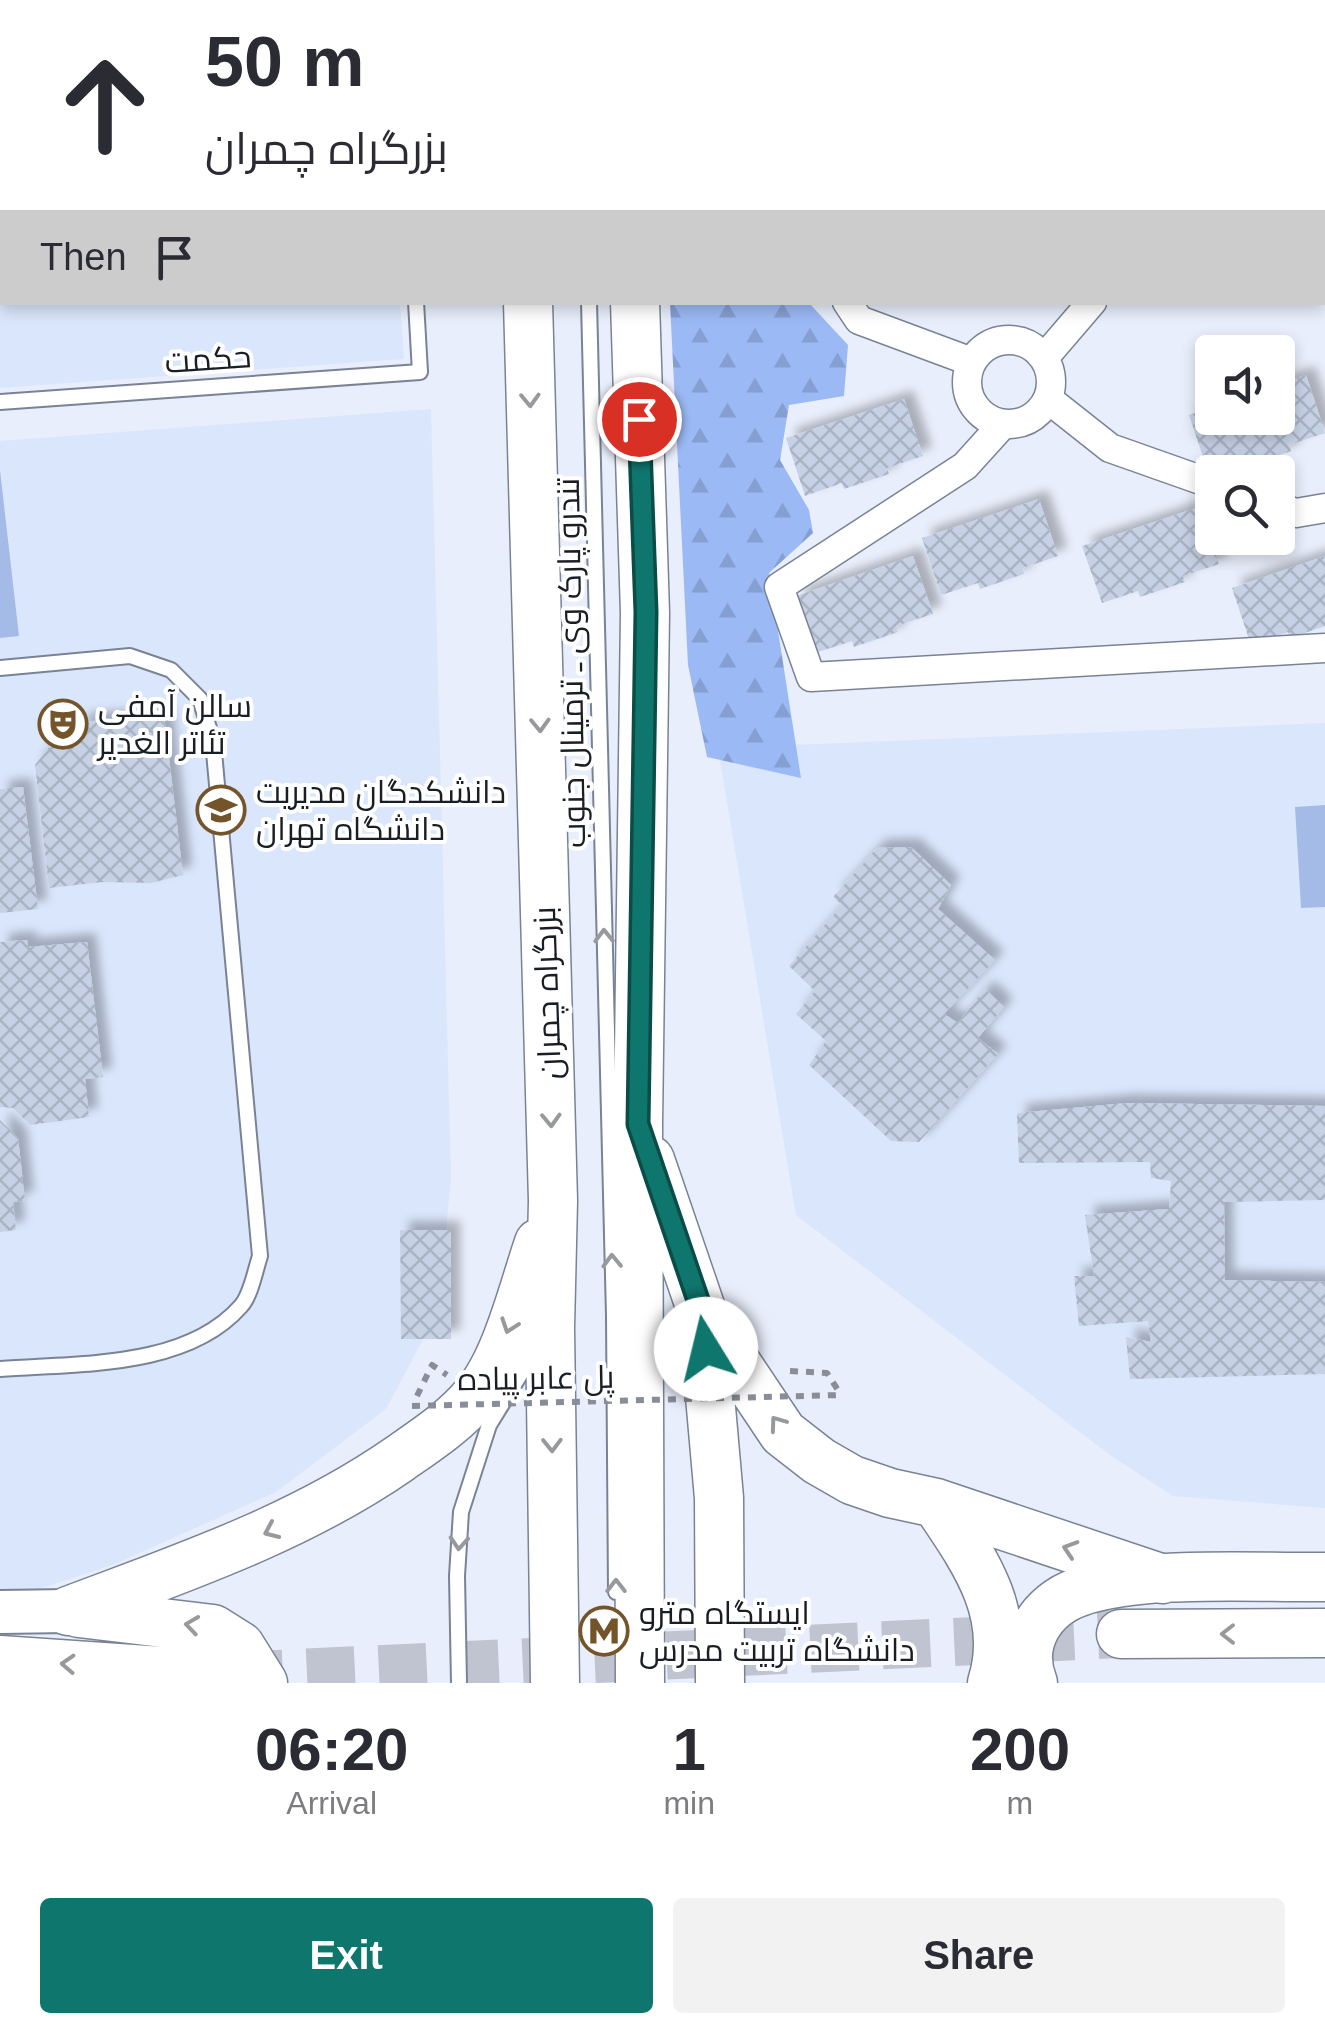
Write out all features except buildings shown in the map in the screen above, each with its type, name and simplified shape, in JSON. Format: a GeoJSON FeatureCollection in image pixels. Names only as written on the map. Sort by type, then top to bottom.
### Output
{"type":"FeatureCollection","features":[{"type":"Feature","properties":{"kind":"highway","name":"بزرگراه چمران"},"geometry":{"type":"LineString","coordinates":[[528,305],[553,1201],[550,1328],[556,1683]]}},
{"type":"Feature","properties":{"kind":"highway"},"geometry":{"type":"LineString","coordinates":[[635,305],[646,612],[638,1124],[640,1683]]}},
{"type":"Feature","properties":{"kind":"highway"},"geometry":{"type":"LineString","coordinates":[[638,1124],[702,1312],[719,1498],[720,1683]]}},
{"type":"Feature","properties":{"kind":"highway"},"geometry":{"type":"LineString","coordinates":[[68,1612],[231,1549],[316,1511],[438,1432],[477,1395],[499,1355],[553,1201]]}},
{"type":"Feature","properties":{"kind":"highway"},"geometry":{"type":"LineString","coordinates":[[702,1312],[783,1434],[819,1462],[890,1494],[936,1504],[1163,1580]]}},
{"type":"Feature","properties":{"kind":"highway"},"geometry":{"type":"LineString","coordinates":[[936,1504],[975,1561],[992,1598],[999,1634],[992,1683]]}},
{"type":"Feature","properties":{"kind":"highway"},"geometry":{"type":"LineString","coordinates":[[1033,1683],[1028,1658],[1033,1630],[1057,1604],[1096,1587],[1163,1580],[1325,1577]]}},
{"type":"Feature","properties":{"kind":"highway"},"geometry":{"type":"LineString","coordinates":[[0,1660],[249,1680],[240,1646],[213,1629],[68,1612]]}},
{"type":"Feature","properties":{"kind":"highway"},"geometry":{"type":"LineString","coordinates":[[1121,1634],[1325,1633]]}},
{"type":"Feature","properties":{"kind":"main road"},"geometry":{"type":"LineString","coordinates":[[0,1612],[68,1612]]}},
{"type":"Feature","properties":{"kind":"street"},"geometry":{"type":"LineString","coordinates":[[849,305],[859,320],[972,362]]}},
{"type":"Feature","properties":{"kind":"street"},"geometry":{"type":"LineString","coordinates":[[1044,358],[1089,305]]}},
{"type":"Feature","properties":{"kind":"street"},"geometry":{"type":"LineString","coordinates":[[1006,340],[1034,347],[1044,358],[1052,385],[1048,399],[1030,420],[1003,424],[979,412],[971,401],[968,374],[972,362],[993,343],[1006,340]]}},
{"type":"Feature","properties":{"kind":"street"},"geometry":{"type":"LineString","coordinates":[[1048,399],[1110,448],[1195,478]]}},
{"type":"Feature","properties":{"kind":"street"},"geometry":{"type":"LineString","coordinates":[[1003,424],[965,466],[779,586],[811,677],[1325,648]]}},
{"type":"Feature","properties":{"kind":"street"},"geometry":{"type":"LineString","coordinates":[[1295,513],[1325,508]]}},
{"type":"Feature","properties":{"kind":"lane","name":"حکمت"},"geometry":{"type":"LineString","coordinates":[[0,402],[420,372],[416,305]]}},
{"type":"Feature","properties":{"kind":"lane","name":"تندرو پارک وی ـ ترمینال جنوب"},"geometry":{"type":"LineString","coordinates":[[589,305],[614,1316],[616,1606]]}},
{"type":"Feature","properties":{"kind":"lane"},"geometry":{"type":"LineString","coordinates":[[0,668],[130,656],[171,670],[200,699],[213,741],[260,1256],[244,1304],[204,1337],[153,1356],[0,1369]]}},
{"type":"Feature","properties":{"kind":"lane"},"geometry":{"type":"LineString","coordinates":[[459,1683],[457,1576],[461,1512],[489,1425],[550,1328]]}},
{"type":"Feature","properties":{"kind":"path","name":"پل عابر پیاده"},"geometry":{"type":"LineString","coordinates":[[432,1365],[412,1406],[841,1395],[827,1373],[791,1372]]}},
{"type":"Feature","properties":{"kind":"shaded area"},"geometry":{"type":"Polygon","coordinates":[[[0,305],[400,305],[404,359],[0,388],[0,305]]]}},
{"type":"Feature","properties":{"kind":"shaded area","name":"دانشکدگان مدیریت دانشگاه تهران"},"geometry":{"type":"Polygon","coordinates":[[[431,409],[451,1179],[438,1311],[386,1409],[276,1492],[115,1564],[18,1596],[0,1596],[0,441],[431,409]]]}},
{"type":"Feature","properties":{"kind":"shaded area"},"geometry":{"type":"Polygon","coordinates":[[[0,470],[19,636],[0,638],[0,470]]]}},
{"type":"Feature","properties":{"kind":"shaded area"},"geometry":{"type":"Polygon","coordinates":[[[1325,723],[1325,1508],[1173,1496],[1110,1455],[796,1215],[718,748],[1325,723]]]}},
{"type":"Feature","properties":{"kind":"shaded area"},"geometry":{"type":"Polygon","coordinates":[[[1325,805],[1325,907],[1301,908],[1295,807],[1325,805]]]}},
{"type":"Feature","properties":{"kind":"green space"},"geometry":{"type":"Polygon","coordinates":[[[670,305],[811,305],[848,345],[844,396],[789,405],[780,460],[809,510],[813,533],[769,573],[801,778],[707,757],[688,665],[670,305]]]}},
{"type":"Feature","properties":{"kind":"tunnel"},"geometry":{"type":"LineString","coordinates":[[235,1676],[1121,1634]]}},
{"type":"Feature","properties":{"kind":"place","name":"سالن آمفی تئاتر الغدير"},"geometry":{"type":"Point","coordinates":[63,724]}},
{"type":"Feature","properties":{"kind":"place","name":"دانشکدگان مدیریت دانشگاه تهران"},"geometry":{"type":"Point","coordinates":[221,810]}},
{"type":"Feature","properties":{"kind":"place","name":"ایستگاه مترو دانشگاه تربیت مدرس"},"geometry":{"type":"Point","coordinates":[604,1631]}},
{"type":"Feature","properties":{"kind":"route"},"geometry":{"type":"LineString","coordinates":[[639,419],[646,612],[638,1124],[702,1312],[706,1349]]}}]}
